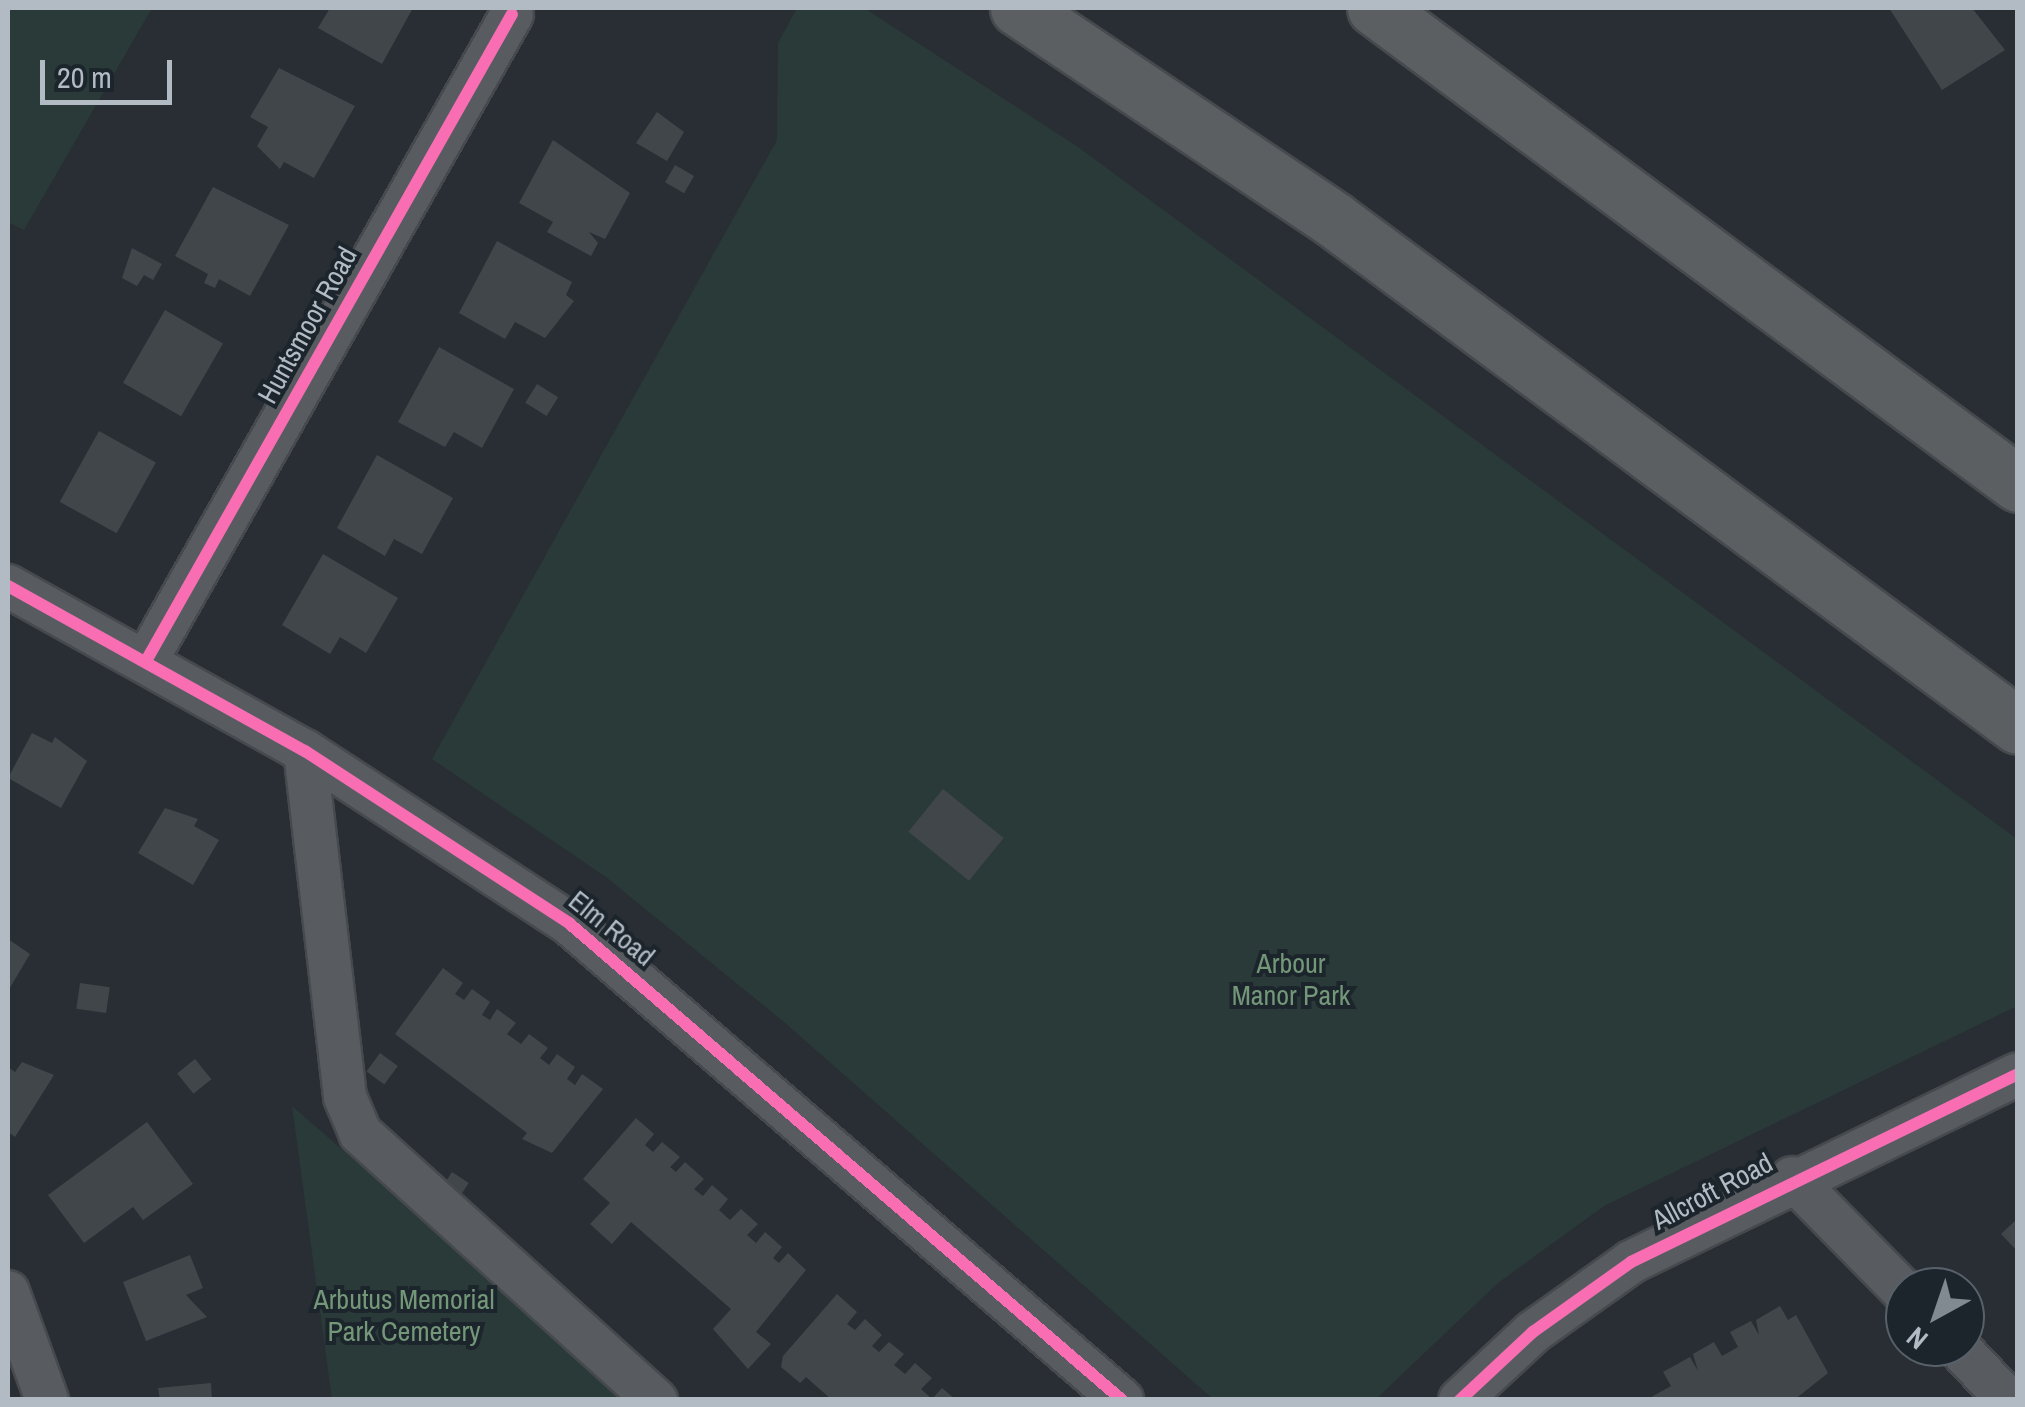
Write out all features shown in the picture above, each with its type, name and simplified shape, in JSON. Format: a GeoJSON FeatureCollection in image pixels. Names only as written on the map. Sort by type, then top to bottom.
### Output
{"type":"FeatureCollection","features":[{"type":"Feature","properties":{"kind":"highway"},"geometry":{"type":"LineString","coordinates":[[1018,8],[1333,219],[2018,726]]}},
{"type":"Feature","properties":{"kind":"highway"},"geometry":{"type":"LineString","coordinates":[[1376,8],[2018,484]]}},
{"type":"Feature","properties":{"kind":"street","name":"Huntsmoor Road"},"geometry":{"type":"LineString","coordinates":[[146,661],[512,14]]}},
{"type":"Feature","properties":{"kind":"street","name":"Elm Road"},"geometry":{"type":"LineString","coordinates":[[8,586],[305,752],[570,924],[1122,1400]]}},
{"type":"Feature","properties":{"kind":"street"},"geometry":{"type":"LineString","coordinates":[[305,752],[345,1097],[360,1133],[656,1400]]}},
{"type":"Feature","properties":{"kind":"street","name":"Allcroft Road"},"geometry":{"type":"LineString","coordinates":[[1460,1400],[1533,1332],[1631,1262],[1792,1178],[2018,1074]]}},
{"type":"Feature","properties":{"kind":"street"},"geometry":{"type":"LineString","coordinates":[[1792,1178],[1885,1273]]}},
{"type":"Feature","properties":{"kind":"street"},"geometry":{"type":"LineString","coordinates":[[8,1292],[46,1400]]}},
{"type":"Feature","properties":{"kind":"street"},"geometry":{"type":"LineString","coordinates":[[1974,1367],[1996,1396]]}},
{"type":"Feature","properties":{"kind":"green space"},"geometry":{"type":"Polygon","coordinates":[[[8,8],[152,8],[24,230],[8,222],[8,8]]]}},
{"type":"Feature","properties":{"kind":"green space","name":"Arbour Manor Park"},"geometry":{"type":"Polygon","coordinates":[[[797,8],[864,8],[1078,147],[2017,839],[2017,1006],[1604,1206],[1498,1283],[1376,1399],[1213,1399],[784,1022],[606,877],[432,759],[777,140],[778,43],[797,8]]]}},
{"type":"Feature","properties":{"kind":"green space","name":"Arbutus Memorial Park Cemetery"},"geometry":{"type":"Polygon","coordinates":[[[292,1106],[629,1399],[332,1399],[292,1106]]]}},
{"type":"Feature","properties":{"kind":"building"},"geometry":{"type":"Polygon","coordinates":[[[330,8],[413,8],[382,64],[318,28],[330,8]]]}},
{"type":"Feature","properties":{"kind":"building"},"geometry":{"type":"Polygon","coordinates":[[[1889,8],[1972,8],[2005,50],[1942,90],[1889,8]]]}},
{"type":"Feature","properties":{"kind":"building"},"geometry":{"type":"Polygon","coordinates":[[[279,68],[355,106],[314,178],[284,162],[280,169],[257,146],[268,127],[250,117],[279,68]]]}},
{"type":"Feature","properties":{"kind":"building"},"geometry":{"type":"Polygon","coordinates":[[[657,112],[684,132],[667,161],[636,143],[657,112]]]}},
{"type":"Feature","properties":{"kind":"building"},"geometry":{"type":"Polygon","coordinates":[[[553,140],[630,193],[605,239],[589,232],[598,243],[591,256],[547,232],[553,222],[519,203],[553,140]]]}},
{"type":"Feature","properties":{"kind":"building"},"geometry":{"type":"Polygon","coordinates":[[[675,165],[694,176],[684,193],[665,182],[675,165]]]}},
{"type":"Feature","properties":{"kind":"building"},"geometry":{"type":"Polygon","coordinates":[[[213,187],[289,225],[250,296],[219,279],[215,288],[204,283],[208,274],[175,256],[213,187]]]}},
{"type":"Feature","properties":{"kind":"building"},"geometry":{"type":"Polygon","coordinates":[[[497,241],[572,282],[566,295],[574,301],[545,338],[515,322],[505,339],[459,313],[497,241]]]}},
{"type":"Feature","properties":{"kind":"building"},"geometry":{"type":"Polygon","coordinates":[[[132,248],[162,264],[153,280],[144,275],[137,286],[122,278],[132,248]]]}},
{"type":"Feature","properties":{"kind":"building"},"geometry":{"type":"Polygon","coordinates":[[[165,310],[223,344],[181,416],[123,383],[165,310]]]}},
{"type":"Feature","properties":{"kind":"building"},"geometry":{"type":"Polygon","coordinates":[[[439,347],[514,389],[482,448],[454,432],[445,447],[398,422],[439,347]]]}},
{"type":"Feature","properties":{"kind":"building"},"geometry":{"type":"Polygon","coordinates":[[[537,384],[558,397],[547,416],[525,403],[537,384]]]}},
{"type":"Feature","properties":{"kind":"building"},"geometry":{"type":"Polygon","coordinates":[[[99,431],[156,463],[117,533],[60,502],[99,431]]]}},
{"type":"Feature","properties":{"kind":"building"},"geometry":{"type":"Polygon","coordinates":[[[377,455],[453,498],[422,554],[394,539],[385,556],[337,528],[377,455]]]}},
{"type":"Feature","properties":{"kind":"building"},"geometry":{"type":"Polygon","coordinates":[[[323,554],[398,598],[366,653],[340,637],[330,654],[282,625],[323,554]]]}},
{"type":"Feature","properties":{"kind":"building"},"geometry":{"type":"Polygon","coordinates":[[[32,733],[52,743],[55,737],[87,761],[61,808],[8,778],[32,733]]]}},
{"type":"Feature","properties":{"kind":"building"},"geometry":{"type":"Polygon","coordinates":[[[943,789],[1004,838],[969,881],[908,832],[943,789]]]}},
{"type":"Feature","properties":{"kind":"building"},"geometry":{"type":"Polygon","coordinates":[[[165,808],[198,819],[194,826],[219,840],[193,885],[138,853],[165,808]]]}},
{"type":"Feature","properties":{"kind":"building"},"geometry":{"type":"Polygon","coordinates":[[[8,939],[30,954],[8,991],[8,939]]]}},
{"type":"Feature","properties":{"kind":"building"},"geometry":{"type":"Polygon","coordinates":[[[443,968],[463,983],[455,994],[464,1000],[472,989],[490,1002],[482,1015],[490,1020],[497,1009],[516,1023],[507,1034],[521,1044],[529,1034],[548,1048],[540,1058],[549,1065],[557,1054],[575,1067],[567,1079],[575,1085],[582,1074],[603,1089],[552,1153],[522,1139],[527,1133],[395,1034],[443,968]]]}},
{"type":"Feature","properties":{"kind":"building"},"geometry":{"type":"Polygon","coordinates":[[[80,983],[110,987],[106,1013],[76,1009],[80,983]]]}},
{"type":"Feature","properties":{"kind":"building"},"geometry":{"type":"Polygon","coordinates":[[[380,1053],[398,1066],[384,1085],[366,1072],[380,1053]]]}},
{"type":"Feature","properties":{"kind":"building"},"geometry":{"type":"Polygon","coordinates":[[[195,1059],[211,1079],[193,1094],[177,1073],[195,1059]]]}},
{"type":"Feature","properties":{"kind":"building"},"geometry":{"type":"Polygon","coordinates":[[[22,1062],[54,1075],[15,1137],[8,1132],[8,1067],[15,1072],[22,1062]]]}},
{"type":"Feature","properties":{"kind":"building"},"geometry":{"type":"Polygon","coordinates":[[[636,1118],[654,1134],[645,1145],[653,1152],[662,1142],[680,1157],[670,1167],[676,1172],[685,1162],[704,1179],[694,1189],[703,1196],[712,1185],[728,1199],[719,1210],[730,1220],[741,1209],[758,1224],[747,1235],[756,1243],[765,1232],[782,1247],[773,1258],[779,1263],[788,1253],[806,1270],[756,1332],[771,1344],[748,1369],[713,1329],[731,1309],[631,1222],[612,1244],[590,1224],[610,1203],[583,1179],[636,1118]]]}},
{"type":"Feature","properties":{"kind":"building"},"geometry":{"type":"Polygon","coordinates":[[[147,1122],[193,1184],[143,1220],[133,1207],[84,1243],[48,1195],[147,1122]]]}},
{"type":"Feature","properties":{"kind":"building"},"geometry":{"type":"Polygon","coordinates":[[[452,1172],[469,1183],[457,1201],[440,1190],[452,1172]]]}},
{"type":"Feature","properties":{"kind":"building"},"geometry":{"type":"Polygon","coordinates":[[[2018,1218],[2018,1252],[2001,1234],[2018,1218]]]}},
{"type":"Feature","properties":{"kind":"building"},"geometry":{"type":"Polygon","coordinates":[[[190,1255],[203,1288],[186,1295],[207,1317],[146,1341],[123,1282],[190,1255]]]}},
{"type":"Feature","properties":{"kind":"building"},"geometry":{"type":"Polygon","coordinates":[[[837,1294],[857,1312],[847,1324],[855,1330],[865,1319],[882,1335],[872,1346],[879,1352],[889,1342],[904,1354],[894,1365],[905,1374],[915,1363],[932,1378],[921,1389],[932,1399],[942,1388],[956,1400],[832,1400],[806,1377],[800,1383],[781,1367],[783,1356],[837,1294]]]}},
{"type":"Feature","properties":{"kind":"building"},"geometry":{"type":"Polygon","coordinates":[[[1780,1306],[1788,1320],[1796,1315],[1828,1373],[1794,1400],[1646,1400],[1671,1386],[1663,1372],[1690,1357],[1698,1371],[1693,1354],[1714,1342],[1722,1356],[1738,1347],[1730,1332],[1751,1321],[1759,1335],[1756,1320],[1780,1306]]]}},
{"type":"Feature","properties":{"kind":"building"},"geometry":{"type":"Polygon","coordinates":[[[211,1383],[212,1400],[160,1400],[158,1388],[211,1383]]]}},
{"type":"Feature","properties":{"kind":"cycle path"},"geometry":{"type":"LineString","coordinates":[[146,661],[512,14]]}},
{"type":"Feature","properties":{"kind":"cycle path"},"geometry":{"type":"LineString","coordinates":[[8,586],[305,751],[570,924],[1122,1400]]}},
{"type":"Feature","properties":{"kind":"cycle path"},"geometry":{"type":"LineString","coordinates":[[1460,1400],[1533,1332],[1631,1262],[2018,1074]]}}]}
